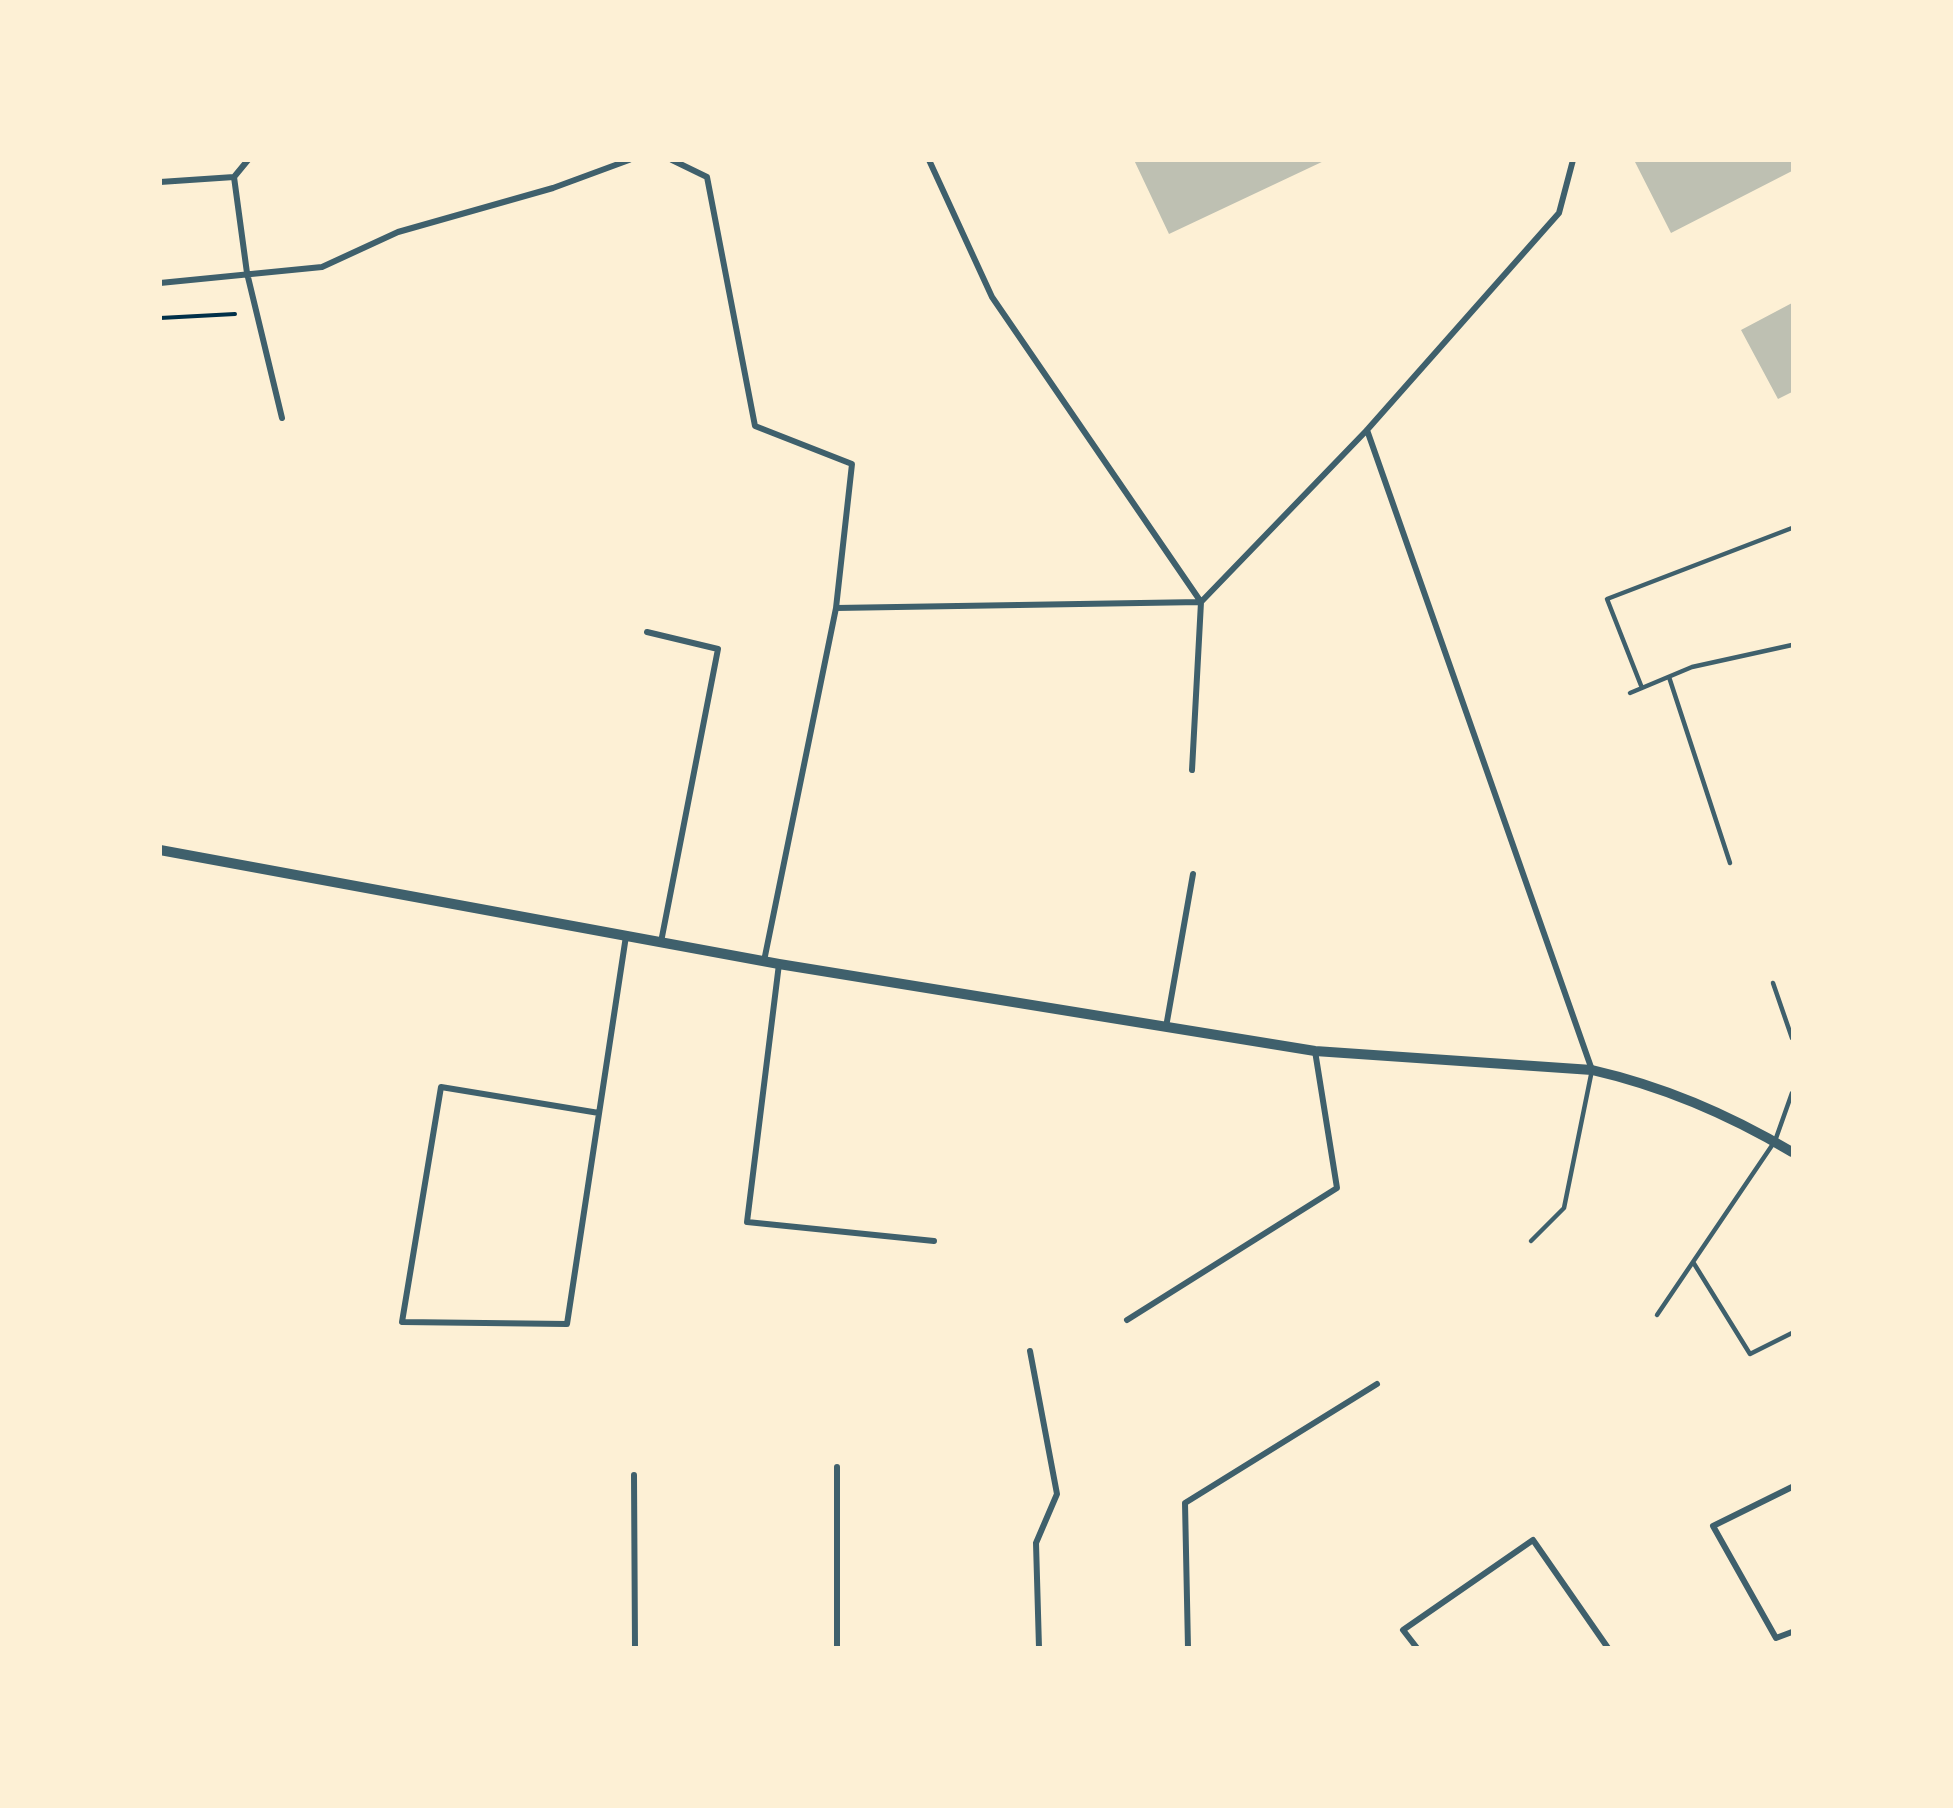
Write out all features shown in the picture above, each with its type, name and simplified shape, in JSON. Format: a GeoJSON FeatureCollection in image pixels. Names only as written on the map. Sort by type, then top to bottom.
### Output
{"type":"FeatureCollection","features":[{"type":"Feature","properties":{"kind":"street"},"geometry":{"type":"LineString","coordinates":[[160,182],[234,177],[248,160]]}},
{"type":"Feature","properties":{"kind":"street"},"geometry":{"type":"LineString","coordinates":[[160,283],[322,267],[398,232],[553,188],[629,160]]}},
{"type":"Feature","properties":{"kind":"street"},"geometry":{"type":"LineString","coordinates":[[672,160],[707,177],[755,426],[852,464],[836,608],[764,961]]}},
{"type":"Feature","properties":{"kind":"street"},"geometry":{"type":"LineString","coordinates":[[929,160],[992,297],[1201,602],[1192,770]]}},
{"type":"Feature","properties":{"kind":"street"},"geometry":{"type":"LineString","coordinates":[[836,608],[1201,602],[1367,430],[1559,213],[1573,160]]}},
{"type":"Feature","properties":{"kind":"street"},"geometry":{"type":"LineString","coordinates":[[234,177],[247,273],[282,418]]}},
{"type":"Feature","properties":{"kind":"street"},"geometry":{"type":"LineString","coordinates":[[1367,430],[1592,1070]]}},
{"type":"Feature","properties":{"kind":"street"},"geometry":{"type":"LineString","coordinates":[[647,632],[718,649],[662,942]]}},
{"type":"Feature","properties":{"kind":"street"},"geometry":{"type":"LineString","coordinates":[[160,850],[780,964],[1315,1051],[1592,1070],[1632,1079],[1674,1094],[1774,1141],[1792,1152]]}},
{"type":"Feature","properties":{"kind":"street"},"geometry":{"type":"LineString","coordinates":[[1166,1027],[1193,874]]}},
{"type":"Feature","properties":{"kind":"street"},"geometry":{"type":"LineString","coordinates":[[599,1113],[441,1087],[402,1322],[567,1324],[626,936]]}},
{"type":"Feature","properties":{"kind":"street"},"geometry":{"type":"LineString","coordinates":[[780,964],[747,1222],[934,1241]]}},
{"type":"Feature","properties":{"kind":"street"},"geometry":{"type":"LineString","coordinates":[[1127,1320],[1337,1188],[1315,1051]]}},
{"type":"Feature","properties":{"kind":"street"},"geometry":{"type":"LineString","coordinates":[[1030,1351],[1057,1494],[1036,1543],[1040,1647]]}},
{"type":"Feature","properties":{"kind":"street"},"geometry":{"type":"LineString","coordinates":[[1188,1647],[1185,1503],[1377,1384]]}},
{"type":"Feature","properties":{"kind":"street"},"geometry":{"type":"LineString","coordinates":[[837,1467],[837,1647]]}},
{"type":"Feature","properties":{"kind":"street"},"geometry":{"type":"LineString","coordinates":[[634,1476],[635,1647]]}},
{"type":"Feature","properties":{"kind":"street"},"geometry":{"type":"LineString","coordinates":[[1792,1487],[1713,1526],[1776,1638],[1792,1632]]}},
{"type":"Feature","properties":{"kind":"street"},"geometry":{"type":"LineString","coordinates":[[1417,1647],[1403,1630],[1533,1540],[1608,1647]]}},
{"type":"Feature","properties":{"kind":"lane"},"geometry":{"type":"LineString","coordinates":[[1642,688],[1607,599],[1792,528]]}},
{"type":"Feature","properties":{"kind":"lane"},"geometry":{"type":"LineString","coordinates":[[1630,693],[1692,667],[1792,645]]}},
{"type":"Feature","properties":{"kind":"lane"},"geometry":{"type":"LineString","coordinates":[[1669,677],[1730,863]]}},
{"type":"Feature","properties":{"kind":"lane"},"geometry":{"type":"LineString","coordinates":[[1773,983],[1792,1038]]}},
{"type":"Feature","properties":{"kind":"lane"},"geometry":{"type":"LineString","coordinates":[[1531,1241],[1564,1208],[1592,1070]]}},
{"type":"Feature","properties":{"kind":"lane"},"geometry":{"type":"LineString","coordinates":[[1657,1315],[1774,1141],[1792,1093]]}},
{"type":"Feature","properties":{"kind":"lane"},"geometry":{"type":"LineString","coordinates":[[1693,1262],[1750,1354],[1792,1332]]}},
{"type":"Feature","properties":{"kind":"path"},"geometry":{"type":"LineString","coordinates":[[160,318],[257,313]]}},
{"type":"Feature","properties":{"kind":"building"},"geometry":{"type":"Polygon","coordinates":[[[1134,160],[1326,160],[1169,234],[1134,160]]]}},
{"type":"Feature","properties":{"kind":"building"},"geometry":{"type":"Polygon","coordinates":[[[1634,160],[1792,160],[1792,171],[1671,233],[1634,160]]]}},
{"type":"Feature","properties":{"kind":"building"},"geometry":{"type":"Polygon","coordinates":[[[1792,303],[1792,392],[1778,399],[1741,330],[1792,303]]]}}]}
